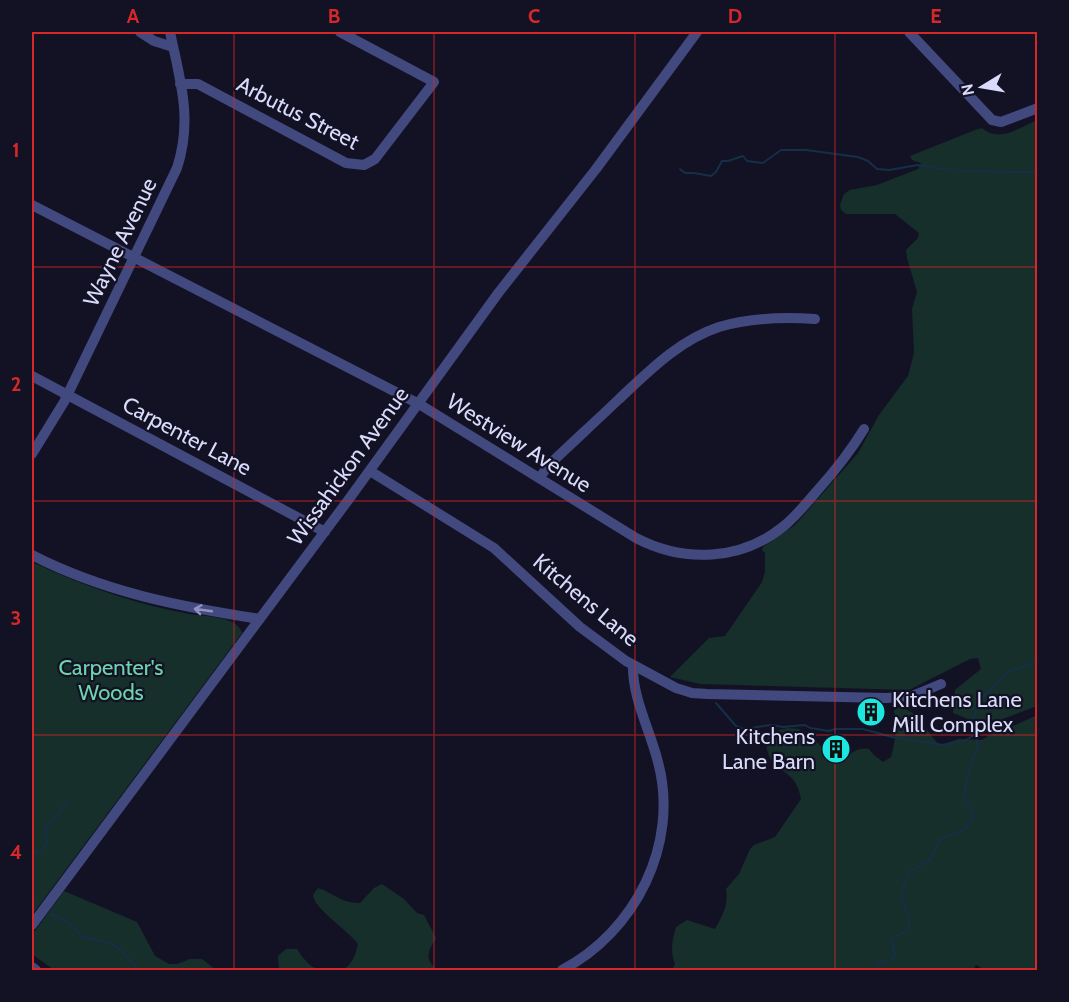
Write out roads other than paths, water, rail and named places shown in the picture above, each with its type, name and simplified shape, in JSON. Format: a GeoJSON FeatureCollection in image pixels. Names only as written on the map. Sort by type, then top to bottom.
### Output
{"type":"FeatureCollection","features":[{"type":"Feature","properties":{"kind":"street"},"geometry":{"type":"LineString","coordinates":[[140,32],[157,43],[173,47]]}},
{"type":"Feature","properties":{"kind":"street","name":"Wayne Avenue"},"geometry":{"type":"LineString","coordinates":[[32,454],[67,395],[181,156],[186,129],[170,32]]}},
{"type":"Feature","properties":{"kind":"street","name":"Arbutus Street"},"geometry":{"type":"LineString","coordinates":[[180,84],[198,84],[346,163],[358,165],[370,163],[380,155],[434,82],[340,32]]}},
{"type":"Feature","properties":{"kind":"street","name":"Wissahickon Avenue"},"geometry":{"type":"LineString","coordinates":[[32,925],[325,532],[499,292],[596,169],[696,32]]}},
{"type":"Feature","properties":{"kind":"street"},"geometry":{"type":"LineString","coordinates":[[909,32],[988,116],[998,122],[1038,108]]}},
{"type":"Feature","properties":{"kind":"street","name":"Westview Avenue"},"geometry":{"type":"LineString","coordinates":[[32,205],[418,404],[636,538],[652,546],[681,554],[726,553],[752,546],[784,526],[843,462],[864,429]]}},
{"type":"Feature","properties":{"kind":"street"},"geometry":{"type":"LineString","coordinates":[[539,478],[551,463],[644,375],[689,341],[713,329],[735,324],[783,319],[815,319]]}},
{"type":"Feature","properties":{"kind":"street","name":"Carpenter Lane"},"geometry":{"type":"LineString","coordinates":[[32,376],[325,532]]}},
{"type":"Feature","properties":{"kind":"street","name":"Kitchens Lane"},"geometry":{"type":"LineString","coordinates":[[369,471],[494,548],[580,627],[633,665],[676,688],[699,693],[887,698],[912,696],[926,688],[940,684]]}},
{"type":"Feature","properties":{"kind":"street"},"geometry":{"type":"LineString","coordinates":[[32,555],[62,569],[132,595],[194,609],[260,619]]}},
{"type":"Feature","properties":{"kind":"street"},"geometry":{"type":"LineString","coordinates":[[562,970],[598,946],[617,928],[649,877],[658,846],[663,818],[660,771],[634,683],[633,665]]}},
{"type":"Feature","properties":{"kind":"street"},"geometry":{"type":"LineString","coordinates":[[32,967],[36,970]]}},
{"type":"Feature","properties":{"kind":"waterway"},"geometry":{"type":"LineString","coordinates":[[680,169],[685,173],[711,176],[722,161],[743,156],[747,161],[763,163],[781,150],[806,150],[858,157],[868,161],[877,169],[889,170],[918,165],[951,170]]}},
{"type":"Feature","properties":{"kind":"waterway"},"geometry":{"type":"LineString","coordinates":[[957,171],[1038,172]]}},
{"type":"Feature","properties":{"kind":"waterway","name":"Kitchens Lane"},"geometry":{"type":"LineString","coordinates":[[875,970],[878,963],[891,960],[895,956],[891,938],[909,928],[909,918],[902,900],[909,872],[930,860],[940,839],[965,829],[970,823],[973,814],[964,796],[969,768],[978,748],[974,718],[978,703],[1007,672],[1038,662]]}},
{"type":"Feature","properties":{"kind":"waterway"},"geometry":{"type":"LineString","coordinates":[[716,703],[736,726],[744,729],[771,725],[783,727],[805,725],[829,731],[863,729],[892,737],[943,745],[966,740],[976,734]]}},
{"type":"Feature","properties":{"kind":"waterway"},"geometry":{"type":"LineString","coordinates":[[32,854],[42,850],[47,841],[45,828],[58,815],[66,802]]}},
{"type":"Feature","properties":{"kind":"waterway","name":"Kitchens Lane"},"geometry":{"type":"LineString","coordinates":[[51,914],[70,924],[82,936],[114,945],[139,970]]}},
{"type":"Feature","properties":{"kind":"place","name":"Kitchens Lane Mill Complex"},"geometry":{"type":"Point","coordinates":[871,712]}},
{"type":"Feature","properties":{"kind":"place","name":"Kitchens Lane Barn"},"geometry":{"type":"Point","coordinates":[836,749]}},
{"type":"Feature","properties":{"kind":"park label","name":"Carpenter's Woods"},"geometry":{"type":"Point","coordinates":[111,680]}}]}
